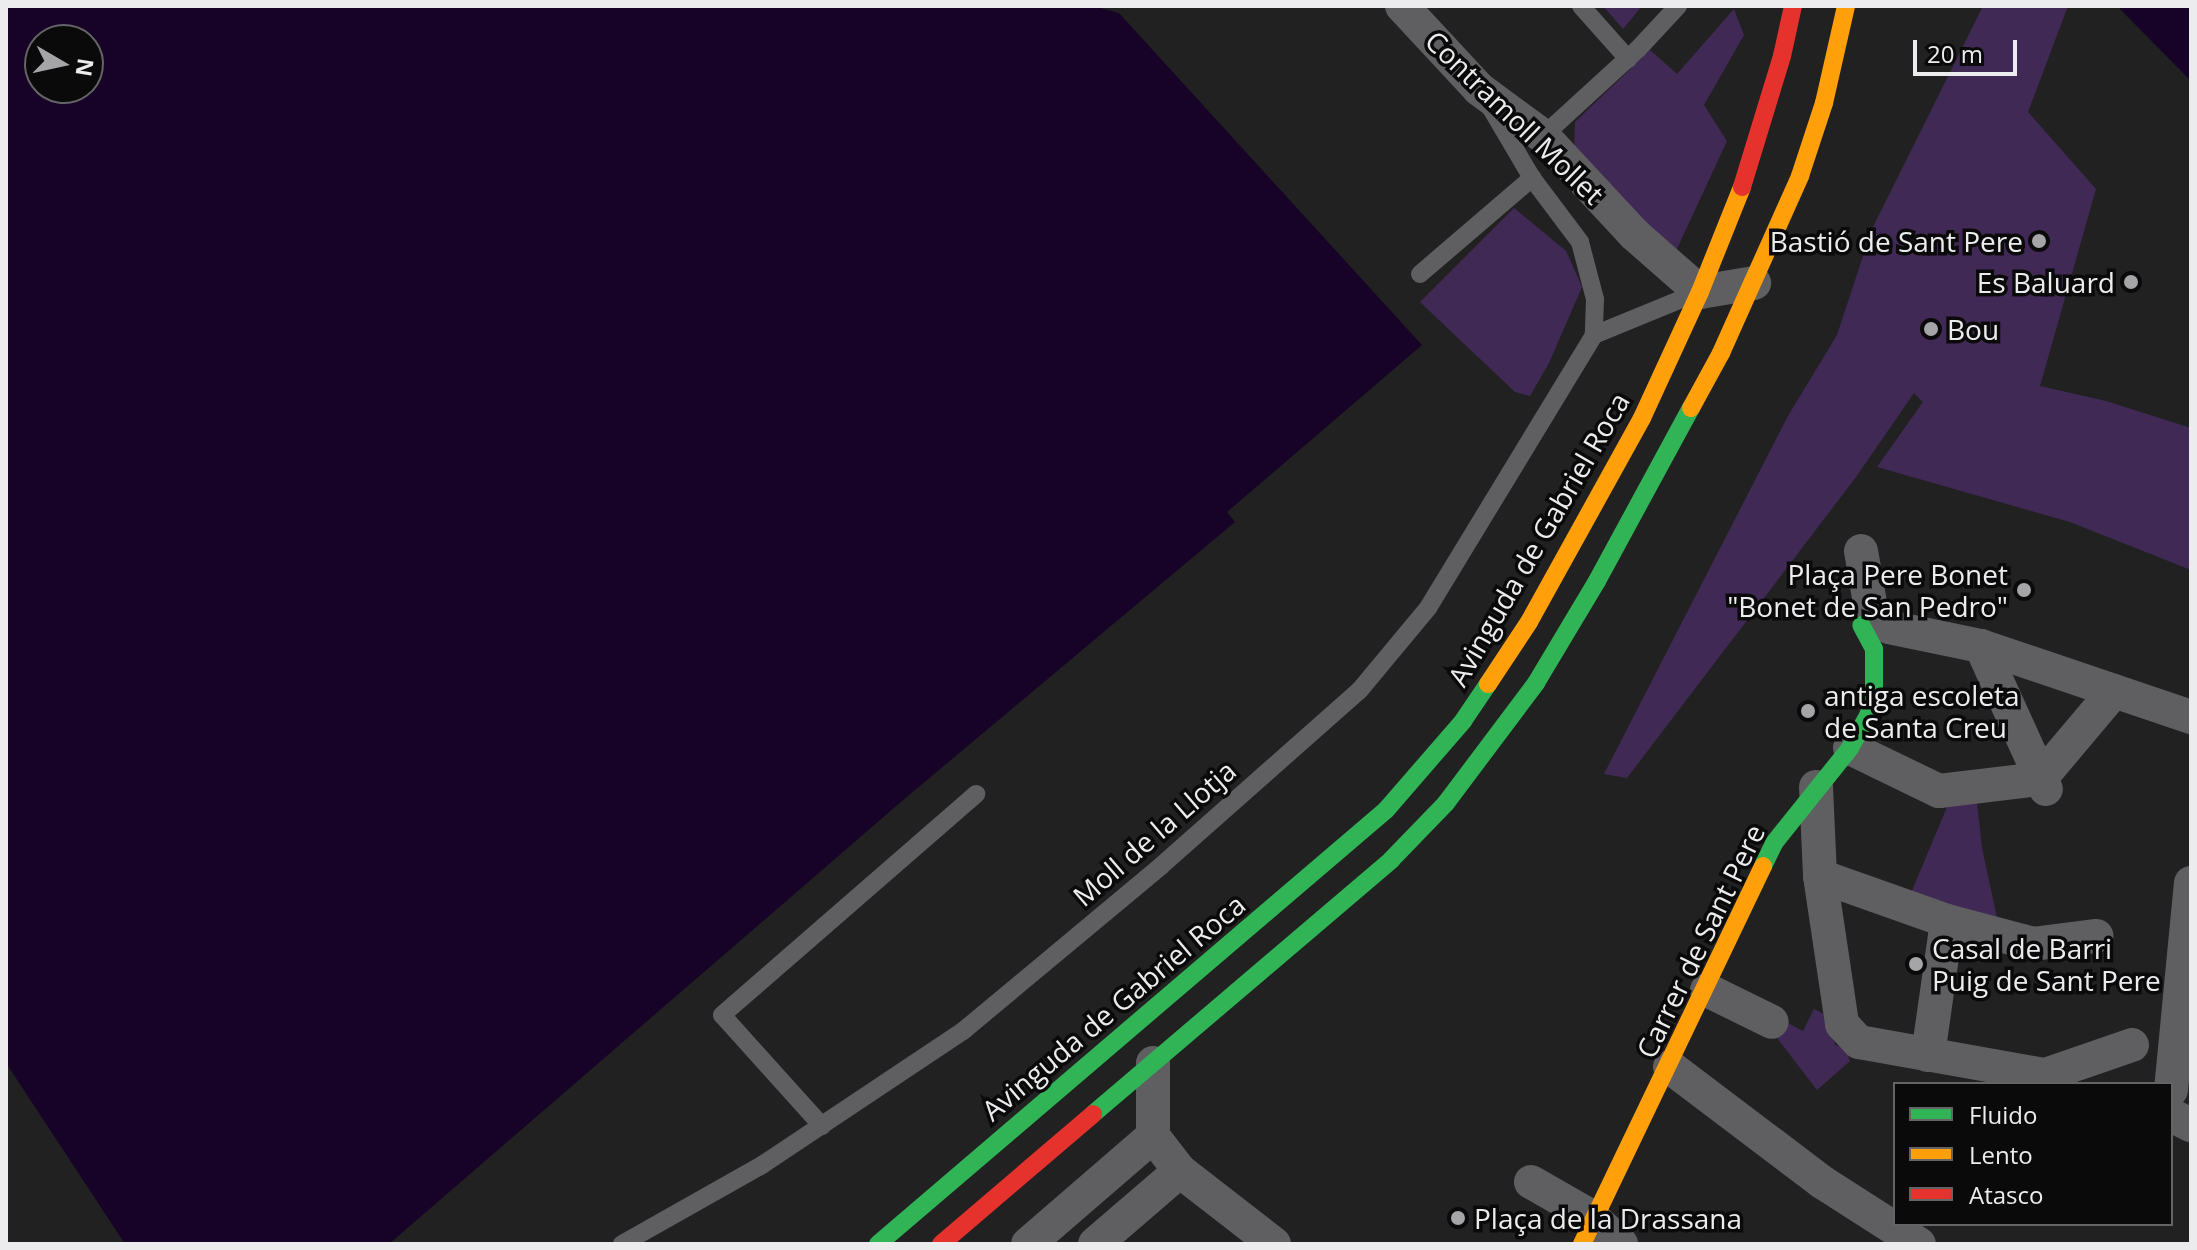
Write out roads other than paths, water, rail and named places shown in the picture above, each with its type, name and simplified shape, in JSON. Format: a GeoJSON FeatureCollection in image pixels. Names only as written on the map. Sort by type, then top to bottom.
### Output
{"type":"FeatureCollection","features":[{"type":"Feature","properties":{"kind":"main road","name":"Avinguda de Gabriel Roca"},"geometry":{"type":"LineString","coordinates":[[878,1244],[1386,810],[1423,771],[1471,710],[1529,622],[1642,418],[1700,292],[1760,134],[1793,6]]}},
{"type":"Feature","properties":{"kind":"main road"},"geometry":{"type":"LineString","coordinates":[[941,1244],[1391,860],[1470,774],[1536,683],[1597,581],[1721,353],[1754,283],[1812,140],[1834,65],[1846,6]]}},
{"type":"Feature","properties":{"kind":"main road","name":"Carrer de Sant Pere"},"geometry":{"type":"LineString","coordinates":[[1587,1230],[1670,1067],[1774,843],[1850,748],[1869,714],[1874,687],[1874,649],[1861,625]]}},
{"type":"Feature","properties":{"kind":"street","name":"Contramoll Mollet"},"geometry":{"type":"LineString","coordinates":[[1402,6],[1479,89],[1543,136],[1634,234],[1700,292]]}},
{"type":"Feature","properties":{"kind":"street"},"geometry":{"type":"LineString","coordinates":[[1700,292],[1754,283]]}},
{"type":"Feature","properties":{"kind":"street"},"geometry":{"type":"LineString","coordinates":[[1861,551],[1871,609],[1889,627],[1981,646],[2191,717]]}},
{"type":"Feature","properties":{"kind":"street"},"geometry":{"type":"LineString","coordinates":[[1981,646],[2043,784]]}},
{"type":"Feature","properties":{"kind":"street"},"geometry":{"type":"LineString","coordinates":[[1850,748],[1939,791],[2043,784],[2114,691]]}},
{"type":"Feature","properties":{"kind":"street"},"geometry":{"type":"LineString","coordinates":[[1816,787],[1820,876],[1842,1024],[1859,1042],[2045,1075],[2132,1045]]}},
{"type":"Feature","properties":{"kind":"street"},"geometry":{"type":"LineString","coordinates":[[1820,876],[1947,921],[2034,944],[2096,936]]}},
{"type":"Feature","properties":{"kind":"street"},"geometry":{"type":"LineString","coordinates":[[2172,1082],[2191,883]]}},
{"type":"Feature","properties":{"kind":"street"},"geometry":{"type":"LineString","coordinates":[[1928,1055],[1947,921]]}},
{"type":"Feature","properties":{"kind":"street"},"geometry":{"type":"LineString","coordinates":[[1707,990],[1772,1022]]}},
{"type":"Feature","properties":{"kind":"street"},"geometry":{"type":"LineString","coordinates":[[1153,1063],[1153,1136],[1180,1171],[1274,1244]]}},
{"type":"Feature","properties":{"kind":"street"},"geometry":{"type":"LineString","coordinates":[[1670,1067],[1822,1182],[1919,1244]]}},
{"type":"Feature","properties":{"kind":"street"},"geometry":{"type":"LineString","coordinates":[[2173,1116],[2191,1125]]}},
{"type":"Feature","properties":{"kind":"street"},"geometry":{"type":"LineString","coordinates":[[1028,1244],[1153,1136]]}},
{"type":"Feature","properties":{"kind":"street"},"geometry":{"type":"LineString","coordinates":[[1095,1244],[1180,1171]]}},
{"type":"Feature","properties":{"kind":"street"},"geometry":{"type":"LineString","coordinates":[[1531,1182],[1587,1230],[1621,1244]]}},
{"type":"Feature","properties":{"kind":"lane"},"geometry":{"type":"LineString","coordinates":[[1581,6],[1628,59]]}},
{"type":"Feature","properties":{"kind":"lane"},"geometry":{"type":"LineString","coordinates":[[1543,136],[1628,59],[1678,6]]}},
{"type":"Feature","properties":{"kind":"lane"},"geometry":{"type":"LineString","coordinates":[[1479,89],[1532,178],[1580,242],[1595,299],[1594,335],[1700,292]]}},
{"type":"Feature","properties":{"kind":"lane"},"geometry":{"type":"LineString","coordinates":[[1420,274],[1532,178]]}},
{"type":"Feature","properties":{"kind":"lane","name":"Moll de la Llotja"},"geometry":{"type":"LineString","coordinates":[[622,1244],[762,1165],[963,1031],[1162,865],[1359,691],[1428,608],[1594,335]]}},
{"type":"Feature","properties":{"kind":"lane"},"geometry":{"type":"LineString","coordinates":[[822,1126],[722,1015],[976,794]]}},
{"type":"Feature","properties":{"kind":"place","name":"Bastió de Sant Pere"},"geometry":{"type":"Point","coordinates":[2039,241]}},
{"type":"Feature","properties":{"kind":"place","name":"Es Baluard"},"geometry":{"type":"Point","coordinates":[2131,282]}},
{"type":"Feature","properties":{"kind":"place","name":"Bou"},"geometry":{"type":"Point","coordinates":[1931,329]}},
{"type":"Feature","properties":{"kind":"place","name":"Plaça Pere Bonet \"Bonet de San Pedro\""},"geometry":{"type":"Point","coordinates":[2024,590]}},
{"type":"Feature","properties":{"kind":"place","name":"antiga escoleta de Santa Creu"},"geometry":{"type":"Point","coordinates":[1808,711]}},
{"type":"Feature","properties":{"kind":"place","name":"Casal de Barri Puig de Sant Pere"},"geometry":{"type":"Point","coordinates":[1916,964]}},
{"type":"Feature","properties":{"kind":"place","name":"Plaça de la Drassana"},"geometry":{"type":"Point","coordinates":[1458,1218]}}]}
